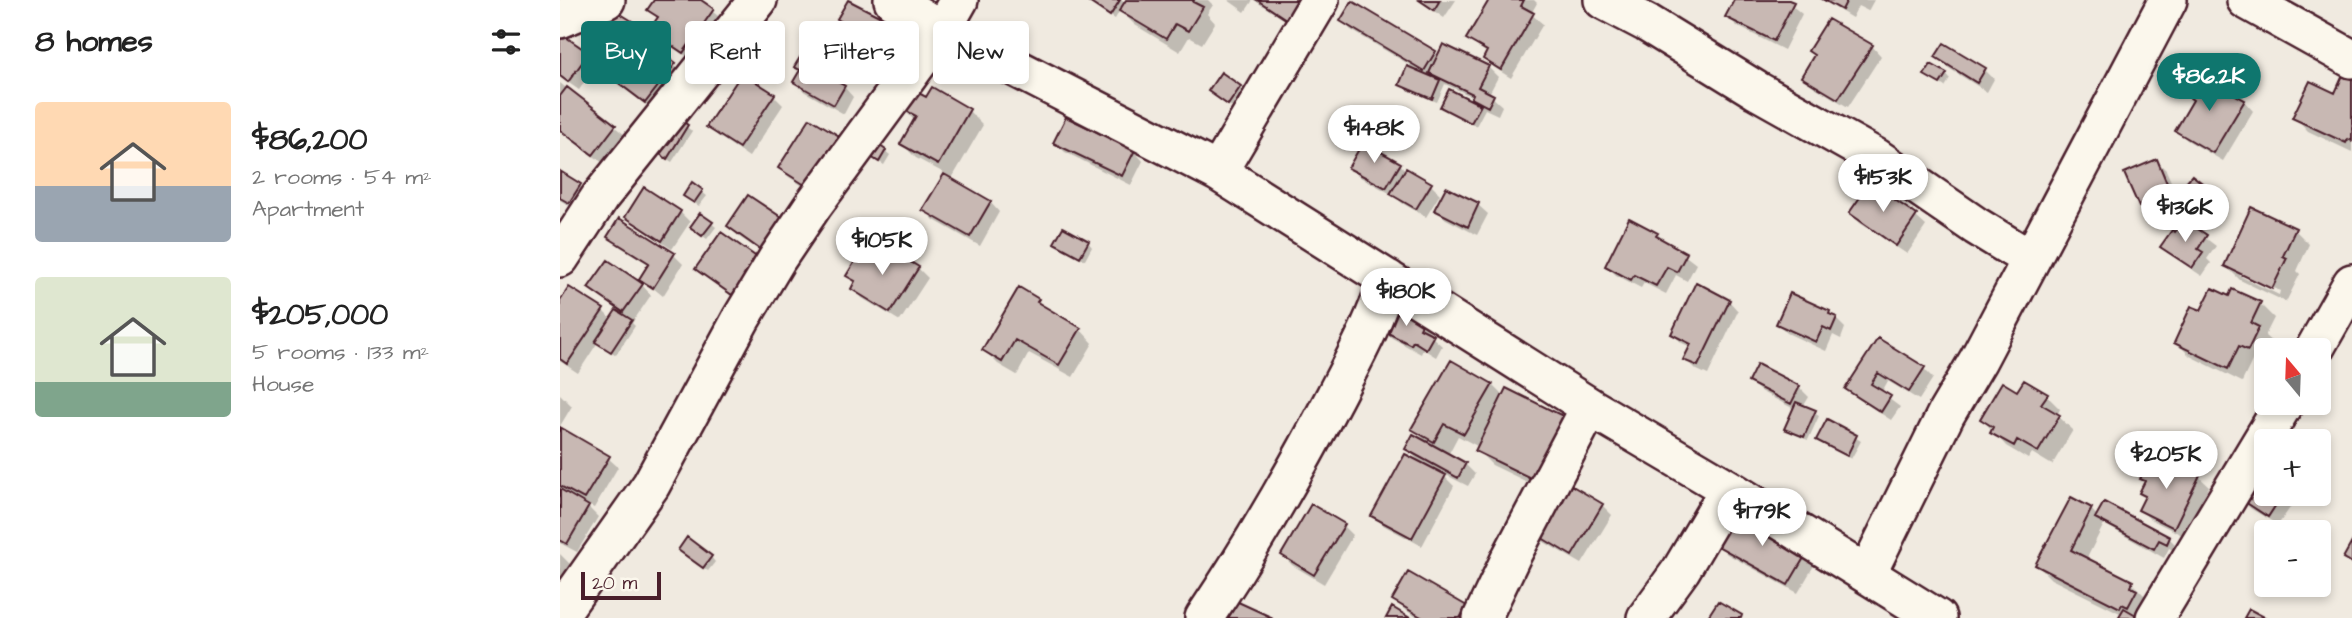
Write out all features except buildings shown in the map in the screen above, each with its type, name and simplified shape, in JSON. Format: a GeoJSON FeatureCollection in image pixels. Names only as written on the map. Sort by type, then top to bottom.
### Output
{"type":"FeatureCollection","features":[{"type":"Feature","properties":{"kind":"street"},"geometry":{"type":"LineString","coordinates":[[560,19],[606,0]]}},
{"type":"Feature","properties":{"kind":"street"},"geometry":{"type":"LineString","coordinates":[[560,258],[600,197],[758,0]]}},
{"type":"Feature","properties":{"kind":"street"},"geometry":{"type":"LineString","coordinates":[[893,0],[951,15],[1218,172],[1590,407],[1867,574],[1917,613]]}},
{"type":"Feature","properties":{"kind":"street"},"geometry":{"type":"LineString","coordinates":[[1218,172],[1320,0]]}},
{"type":"Feature","properties":{"kind":"street"},"geometry":{"type":"LineString","coordinates":[[1604,0],[1877,158],[1976,226],[2030,259]]}},
{"type":"Feature","properties":{"kind":"street"},"geometry":{"type":"LineString","coordinates":[[1867,574],[1947,414],[2168,0]]}},
{"type":"Feature","properties":{"kind":"street"},"geometry":{"type":"LineString","coordinates":[[2246,0],[2352,59]]}},
{"type":"Feature","properties":{"kind":"street"},"geometry":{"type":"LineString","coordinates":[[560,614],[651,485],[741,319],[777,259],[951,15]]}},
{"type":"Feature","properties":{"kind":"street"},"geometry":{"type":"LineString","coordinates":[[1204,618],[1244,560],[1313,438],[1378,313],[1388,279]]}},
{"type":"Feature","properties":{"kind":"street"},"geometry":{"type":"LineString","coordinates":[[2321,338],[2352,283]]}},
{"type":"Feature","properties":{"kind":"street"},"geometry":{"type":"LineString","coordinates":[[1482,618],[1590,407]]}},
{"type":"Feature","properties":{"kind":"street"},"geometry":{"type":"LineString","coordinates":[[2155,618],[2277,415]]}},
{"type":"Feature","properties":{"kind":"street"},"geometry":{"type":"LineString","coordinates":[[1646,618],[1681,570],[1729,489]]}}]}
